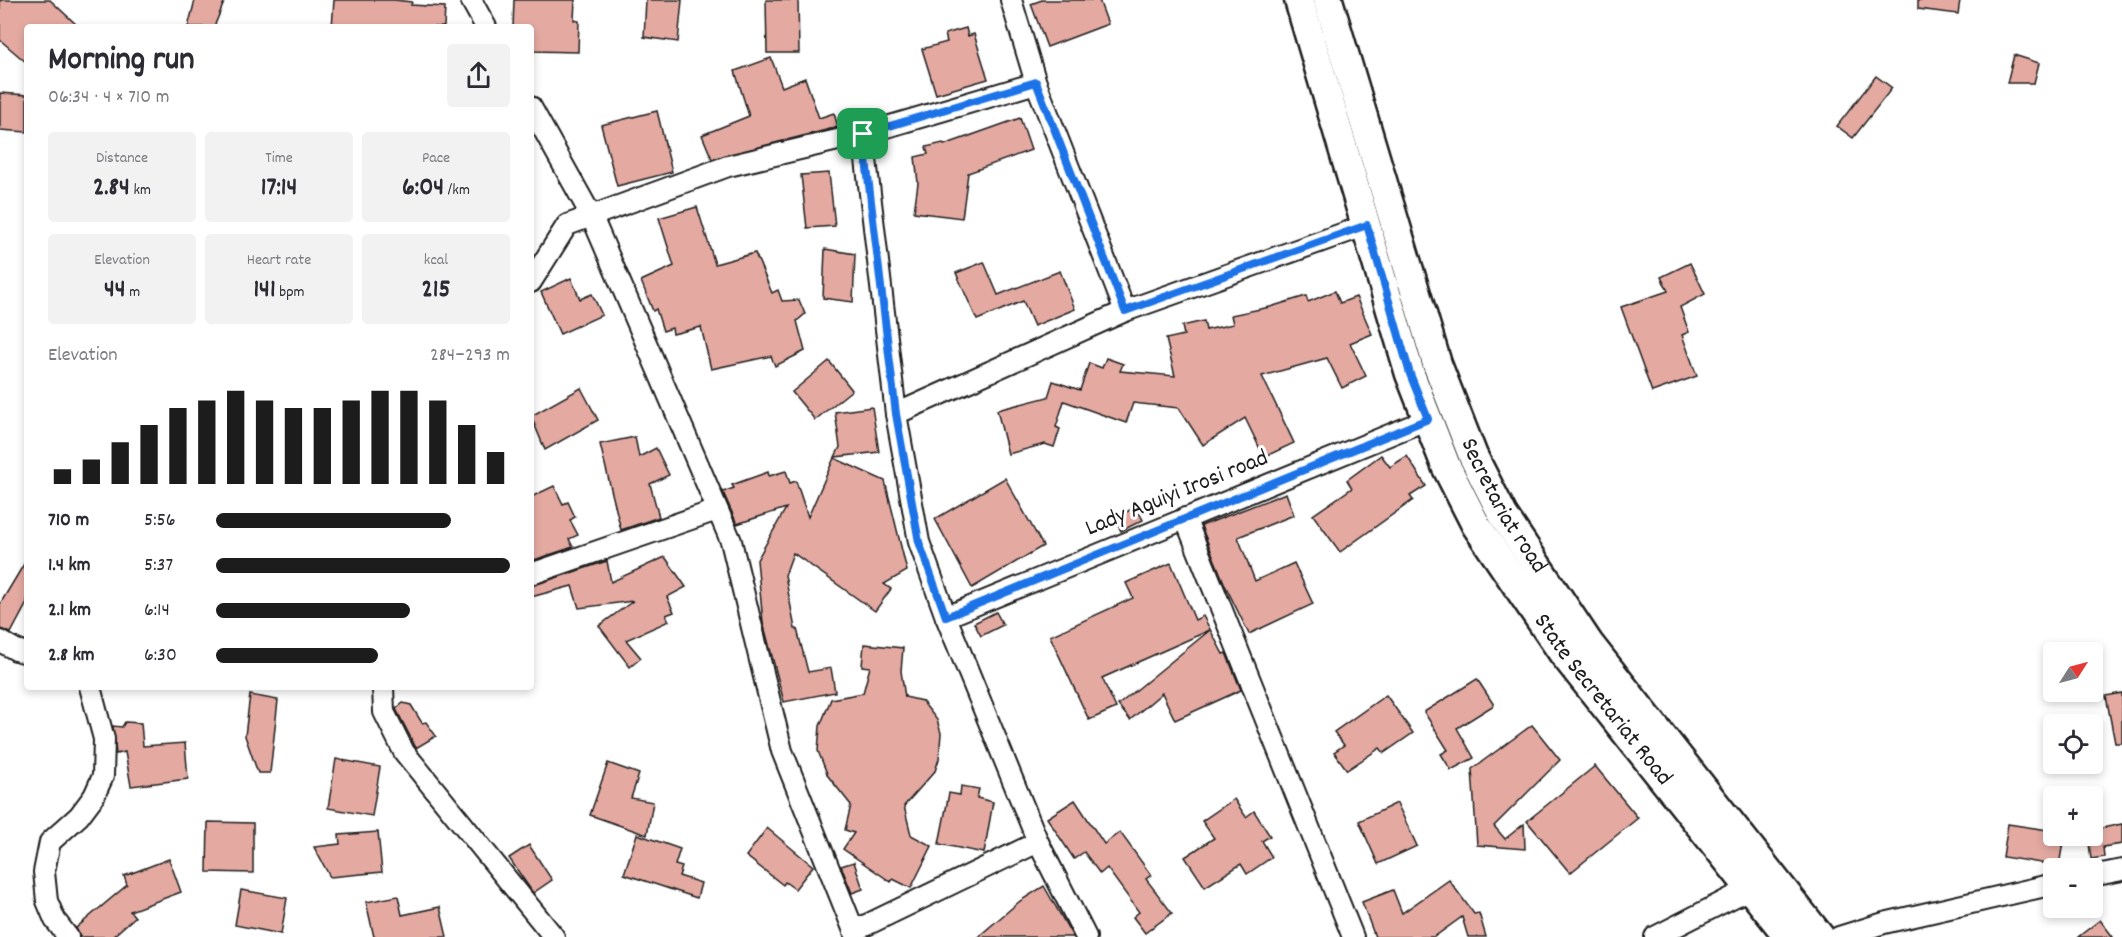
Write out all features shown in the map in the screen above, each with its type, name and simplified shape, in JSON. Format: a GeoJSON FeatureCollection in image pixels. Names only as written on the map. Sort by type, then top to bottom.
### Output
{"type":"FeatureCollection","features":[{"type":"Feature","properties":{"kind":"street"},"geometry":{"type":"LineString","coordinates":[[471,0],[484,24]]}},
{"type":"Feature","properties":{"kind":"street"},"geometry":{"type":"LineString","coordinates":[[1011,0],[1036,82],[1125,311]]}},
{"type":"Feature","properties":{"kind":"street","name":"State Secretariat Road"},"geometry":{"type":"LineString","coordinates":[[1299,0],[1410,374],[1446,466],[1476,525],[1563,653],[1789,937]]}},
{"type":"Feature","properties":{"kind":"street","name":"Secretariat road"},"geometry":{"type":"LineString","coordinates":[[1328,0],[1437,364],[1473,456],[1503,516],[1590,644],[1820,937]]}},
{"type":"Feature","properties":{"kind":"street"},"geometry":{"type":"LineString","coordinates":[[534,277],[567,225],[728,166],[863,134],[1036,82]]}},
{"type":"Feature","properties":{"kind":"street"},"geometry":{"type":"LineString","coordinates":[[534,112],[592,217],[731,541],[782,751],[854,934],[1038,842]]}},
{"type":"Feature","properties":{"kind":"street"},"geometry":{"type":"LineString","coordinates":[[863,134],[896,414],[919,542],[946,617],[1038,842],[1086,937]]}},
{"type":"Feature","properties":{"kind":"street"},"geometry":{"type":"LineString","coordinates":[[896,414],[1125,311],[1367,225]]}},
{"type":"Feature","properties":{"kind":"street","name":"Lady Aguiyi Irosi road"},"geometry":{"type":"LineString","coordinates":[[946,617],[1428,419]]}},
{"type":"Feature","properties":{"kind":"street"},"geometry":{"type":"LineString","coordinates":[[534,573],[717,510]]}},
{"type":"Feature","properties":{"kind":"street"},"geometry":{"type":"LineString","coordinates":[[1185,518],[1353,937]]}},
{"type":"Feature","properties":{"kind":"street"},"geometry":{"type":"LineString","coordinates":[[0,641],[24,652]]}},
{"type":"Feature","properties":{"kind":"street"},"geometry":{"type":"LineString","coordinates":[[68,937],[55,920],[47,901],[44,872],[50,842],[79,816],[94,796],[103,776],[104,739],[91,690]]}},
{"type":"Feature","properties":{"kind":"street"},"geometry":{"type":"LineString","coordinates":[[383,690],[384,712],[404,752],[554,937]]}},
{"type":"Feature","properties":{"kind":"street"},"geometry":{"type":"LineString","coordinates":[[2103,874],[2122,870]]}},
{"type":"Feature","properties":{"kind":"street"},"geometry":{"type":"LineString","coordinates":[[1839,937],[1884,922],[2043,886]]}},
{"type":"Feature","properties":{"kind":"street"},"geometry":{"type":"LineString","coordinates":[[1655,937],[1749,889]]}},
{"type":"Feature","properties":{"kind":"building"},"geometry":{"type":"Polygon","coordinates":[[[0,0],[50,0],[76,24],[24,24],[24,60],[0,40],[0,0]]]}},
{"type":"Feature","properties":{"kind":"building"},"geometry":{"type":"Polygon","coordinates":[[[195,0],[225,0],[215,24],[189,24],[195,0]]]}},
{"type":"Feature","properties":{"kind":"building"},"geometry":{"type":"Polygon","coordinates":[[[334,0],[394,0],[412,2],[411,5],[445,7],[444,24],[332,24],[334,0]]]}},
{"type":"Feature","properties":{"kind":"building"},"geometry":{"type":"Polygon","coordinates":[[[514,0],[575,0],[574,20],[579,21],[578,52],[534,51],[534,24],[513,24],[514,0]]]}},
{"type":"Feature","properties":{"kind":"building"},"geometry":{"type":"Polygon","coordinates":[[[646,0],[682,0],[678,42],[644,37],[646,0]]]}},
{"type":"Feature","properties":{"kind":"building"},"geometry":{"type":"Polygon","coordinates":[[[766,0],[798,0],[799,53],[767,53],[766,0]]]}},
{"type":"Feature","properties":{"kind":"building"},"geometry":{"type":"Polygon","coordinates":[[[1042,0],[1099,0],[1108,24],[1047,47],[1031,4],[1042,0]]]}},
{"type":"Feature","properties":{"kind":"building"},"geometry":{"type":"Polygon","coordinates":[[[1918,0],[1960,0],[1958,14],[1918,9],[1918,0]]]}},
{"type":"Feature","properties":{"kind":"building"},"geometry":{"type":"Polygon","coordinates":[[[966,28],[968,36],[974,34],[988,79],[936,94],[922,49],[947,42],[945,34],[966,28]]]}},
{"type":"Feature","properties":{"kind":"building"},"geometry":{"type":"Polygon","coordinates":[[[2014,55],[2039,63],[2034,83],[2007,83],[2014,55]]]}},
{"type":"Feature","properties":{"kind":"building"},"geometry":{"type":"Polygon","coordinates":[[[771,58],[782,87],[805,78],[819,118],[834,113],[838,127],[712,159],[702,135],[749,116],[735,71],[771,58]]]}},
{"type":"Feature","properties":{"kind":"building"},"geometry":{"type":"Polygon","coordinates":[[[1876,76],[1892,88],[1853,138],[1837,126],[1876,76]]]}},
{"type":"Feature","properties":{"kind":"building"},"geometry":{"type":"Polygon","coordinates":[[[0,93],[24,95],[24,132],[0,130],[0,93]]]}},
{"type":"Feature","properties":{"kind":"building"},"geometry":{"type":"Polygon","coordinates":[[[657,111],[672,172],[617,186],[601,125],[657,111]]]}},
{"type":"Feature","properties":{"kind":"building"},"geometry":{"type":"Polygon","coordinates":[[[1020,118],[1031,150],[968,173],[962,218],[914,212],[918,183],[915,157],[928,154],[926,147],[943,143],[944,145],[1020,118]]]}},
{"type":"Feature","properties":{"kind":"building"},"geometry":{"type":"Polygon","coordinates":[[[829,173],[835,226],[807,228],[801,175],[829,173]]]}},
{"type":"Feature","properties":{"kind":"building"},"geometry":{"type":"Polygon","coordinates":[[[697,207],[715,264],[755,253],[772,293],[778,290],[782,301],[799,300],[805,314],[797,321],[805,351],[775,366],[771,356],[711,369],[701,327],[673,334],[672,328],[663,331],[656,309],[653,311],[641,281],[674,266],[659,218],[697,207]]]}},
{"type":"Feature","properties":{"kind":"building"},"geometry":{"type":"Polygon","coordinates":[[[825,249],[855,254],[853,302],[823,298],[825,249]]]}},
{"type":"Feature","properties":{"kind":"building"},"geometry":{"type":"Polygon","coordinates":[[[984,262],[998,295],[1060,271],[1075,309],[1034,326],[1023,301],[977,320],[956,273],[984,262]]]}},
{"type":"Feature","properties":{"kind":"building"},"geometry":{"type":"Polygon","coordinates":[[[1690,263],[1705,294],[1680,307],[1689,332],[1682,335],[1697,376],[1652,392],[1621,307],[1668,291],[1661,277],[1690,263]]]}},
{"type":"Feature","properties":{"kind":"building"},"geometry":{"type":"Polygon","coordinates":[[[571,278],[580,299],[592,294],[602,315],[560,334],[541,292],[571,278]]]}},
{"type":"Feature","properties":{"kind":"building"},"geometry":{"type":"Polygon","coordinates":[[[1335,291],[1340,303],[1356,297],[1372,334],[1350,343],[1366,376],[1342,388],[1327,358],[1262,376],[1294,443],[1264,457],[1245,418],[1203,445],[1179,408],[1133,403],[1126,423],[1064,401],[1056,427],[1060,429],[1054,447],[1045,444],[1008,454],[997,410],[1048,397],[1053,381],[1080,390],[1089,363],[1102,368],[1106,358],[1123,364],[1120,371],[1175,376],[1166,339],[1184,335],[1182,326],[1204,321],[1206,330],[1233,324],[1231,315],[1270,307],[1306,296],[1308,302],[1335,291]]]}},
{"type":"Feature","properties":{"kind":"building"},"geometry":{"type":"Polygon","coordinates":[[[829,361],[852,390],[815,420],[792,392],[829,361]]]}},
{"type":"Feature","properties":{"kind":"building"},"geometry":{"type":"Polygon","coordinates":[[[581,388],[598,420],[545,450],[534,423],[534,414],[581,388]]]}},
{"type":"Feature","properties":{"kind":"building"},"geometry":{"type":"Polygon","coordinates":[[[872,407],[879,452],[835,457],[840,447],[835,412],[872,407]]]}},
{"type":"Feature","properties":{"kind":"building"},"geometry":{"type":"Polygon","coordinates":[[[635,437],[639,457],[656,448],[669,475],[650,484],[659,517],[621,530],[600,444],[635,437]]]}},
{"type":"Feature","properties":{"kind":"building"},"geometry":{"type":"Polygon","coordinates":[[[1381,455],[1390,467],[1407,456],[1426,486],[1410,496],[1413,500],[1340,552],[1313,515],[1352,488],[1347,480],[1381,455]]]}},
{"type":"Feature","properties":{"kind":"building"},"geometry":{"type":"Polygon","coordinates":[[[834,458],[885,481],[907,571],[884,584],[891,589],[875,611],[793,553],[785,575],[795,629],[797,629],[808,672],[831,668],[835,692],[784,702],[763,622],[757,560],[786,508],[737,524],[723,492],[734,488],[732,485],[768,472],[769,476],[786,471],[790,483],[796,481],[808,517],[834,458]]]}},
{"type":"Feature","properties":{"kind":"building"},"geometry":{"type":"Polygon","coordinates":[[[1005,478],[1043,546],[972,588],[935,519],[1005,478]]]}},
{"type":"Feature","properties":{"kind":"building"},"geometry":{"type":"Polygon","coordinates":[[[554,486],[563,504],[568,502],[575,517],[570,520],[578,535],[569,539],[573,547],[534,560],[534,496],[554,486]]]}},
{"type":"Feature","properties":{"kind":"building"},"geometry":{"type":"Polygon","coordinates":[[[1286,493],[1294,515],[1238,537],[1255,581],[1294,563],[1313,604],[1249,634],[1225,585],[1201,526],[1286,493]]]}},
{"type":"Feature","properties":{"kind":"building"},"geometry":{"type":"Polygon","coordinates":[[[1136,507],[1143,520],[1121,531],[1114,518],[1136,507]]]}},
{"type":"Feature","properties":{"kind":"building"},"geometry":{"type":"Polygon","coordinates":[[[665,557],[686,587],[667,597],[674,612],[666,615],[669,621],[626,640],[641,658],[630,667],[599,626],[633,601],[579,608],[572,586],[534,596],[534,585],[607,561],[611,582],[665,557]]]}},
{"type":"Feature","properties":{"kind":"building"},"geometry":{"type":"Polygon","coordinates":[[[1171,563],[1195,620],[1203,616],[1223,654],[1226,653],[1241,690],[1175,720],[1162,693],[1130,720],[1118,705],[1210,630],[1102,678],[1116,708],[1089,720],[1050,636],[1133,598],[1126,583],[1171,563]]]}},
{"type":"Feature","properties":{"kind":"building"},"geometry":{"type":"Polygon","coordinates":[[[24,564],[24,609],[11,633],[0,629],[0,604],[24,564]]]}},
{"type":"Feature","properties":{"kind":"building"},"geometry":{"type":"Polygon","coordinates":[[[996,612],[1003,625],[981,636],[974,623],[996,612]]]}},
{"type":"Feature","properties":{"kind":"building"},"geometry":{"type":"Polygon","coordinates":[[[864,644],[903,648],[901,671],[905,697],[922,701],[937,720],[941,733],[939,759],[935,771],[904,806],[911,835],[932,846],[911,888],[893,879],[891,882],[843,849],[854,833],[845,830],[851,805],[828,776],[818,751],[820,726],[831,699],[863,693],[870,667],[862,666],[864,644]]]}},
{"type":"Feature","properties":{"kind":"building"},"geometry":{"type":"Polygon","coordinates":[[[1477,679],[1494,705],[1457,728],[1474,758],[1451,770],[1441,754],[1448,750],[1424,712],[1477,679]]]}},
{"type":"Feature","properties":{"kind":"building"},"geometry":{"type":"Polygon","coordinates":[[[2122,693],[2122,743],[2115,743],[2106,696],[2122,693]]]}},
{"type":"Feature","properties":{"kind":"building"},"geometry":{"type":"Polygon","coordinates":[[[250,695],[278,700],[270,773],[258,773],[245,736],[250,695]]]}},
{"type":"Feature","properties":{"kind":"building"},"geometry":{"type":"Polygon","coordinates":[[[1386,695],[1413,733],[1384,753],[1380,748],[1347,770],[1334,752],[1344,745],[1334,732],[1386,695]]]}},
{"type":"Feature","properties":{"kind":"building"},"geometry":{"type":"Polygon","coordinates":[[[403,703],[411,705],[422,723],[426,722],[436,736],[416,748],[396,709],[403,703]]]}},
{"type":"Feature","properties":{"kind":"building"},"geometry":{"type":"Polygon","coordinates":[[[125,722],[141,723],[143,746],[185,743],[188,779],[131,786],[125,752],[116,754],[113,726],[122,727],[125,722]]]}},
{"type":"Feature","properties":{"kind":"building"},"geometry":{"type":"Polygon","coordinates":[[[1532,725],[1560,760],[1494,826],[1505,839],[1524,824],[1525,849],[1477,845],[1472,769],[1532,725]]]}},
{"type":"Feature","properties":{"kind":"building"},"geometry":{"type":"Polygon","coordinates":[[[336,759],[380,767],[372,816],[328,808],[336,759]]]}},
{"type":"Feature","properties":{"kind":"building"},"geometry":{"type":"Polygon","coordinates":[[[608,763],[639,774],[631,798],[653,802],[647,835],[590,815],[608,763]]]}},
{"type":"Feature","properties":{"kind":"building"},"geometry":{"type":"Polygon","coordinates":[[[1595,766],[1638,818],[1570,873],[1527,821],[1595,766]]]}},
{"type":"Feature","properties":{"kind":"building"},"geometry":{"type":"Polygon","coordinates":[[[961,786],[979,789],[977,798],[993,802],[984,853],[939,844],[949,793],[960,795],[961,786]]]}},
{"type":"Feature","properties":{"kind":"building"},"geometry":{"type":"Polygon","coordinates":[[[1234,799],[1246,817],[1254,811],[1270,836],[1262,841],[1272,857],[1247,874],[1241,864],[1205,887],[1185,857],[1214,838],[1202,821],[1234,799]]]}},
{"type":"Feature","properties":{"kind":"building"},"geometry":{"type":"Polygon","coordinates":[[[1075,800],[1104,844],[1120,832],[1151,875],[1146,879],[1172,913],[1145,933],[1133,917],[1139,912],[1107,868],[1100,874],[1084,852],[1074,859],[1047,818],[1075,800]]]}},
{"type":"Feature","properties":{"kind":"building"},"geometry":{"type":"Polygon","coordinates":[[[1397,803],[1417,846],[1378,864],[1359,821],[1397,803]]]}},
{"type":"Feature","properties":{"kind":"building"},"geometry":{"type":"Polygon","coordinates":[[[208,822],[253,823],[253,873],[207,872],[208,822]]]}},
{"type":"Feature","properties":{"kind":"building"},"geometry":{"type":"Polygon","coordinates":[[[2008,824],[2043,829],[2043,846],[2062,846],[2060,858],[2043,858],[2043,863],[2003,857],[2008,824]]]}},
{"type":"Feature","properties":{"kind":"building"},"geometry":{"type":"Polygon","coordinates":[[[2122,824],[2122,844],[2103,847],[2104,857],[2091,858],[2089,846],[2103,846],[2103,828],[2122,824]]]}},
{"type":"Feature","properties":{"kind":"building"},"geometry":{"type":"Polygon","coordinates":[[[767,828],[813,866],[795,889],[785,882],[783,885],[746,856],[767,828]]]}},
{"type":"Feature","properties":{"kind":"building"},"geometry":{"type":"Polygon","coordinates":[[[378,832],[382,872],[330,877],[314,847],[340,844],[339,835],[378,832]]]}},
{"type":"Feature","properties":{"kind":"building"},"geometry":{"type":"Polygon","coordinates":[[[637,834],[680,849],[675,865],[682,867],[679,876],[701,883],[697,898],[624,874],[637,834]]]}},
{"type":"Feature","properties":{"kind":"building"},"geometry":{"type":"Polygon","coordinates":[[[529,845],[552,880],[533,893],[509,858],[529,845]]]}},
{"type":"Feature","properties":{"kind":"building"},"geometry":{"type":"Polygon","coordinates":[[[169,859],[181,892],[130,911],[135,917],[112,937],[80,937],[76,928],[127,885],[124,876],[169,859]]]}},
{"type":"Feature","properties":{"kind":"building"},"geometry":{"type":"Polygon","coordinates":[[[854,862],[863,889],[852,893],[841,866],[854,862]]]}},
{"type":"Feature","properties":{"kind":"building"},"geometry":{"type":"Polygon","coordinates":[[[1449,880],[1474,914],[1479,913],[1486,937],[1468,937],[1462,917],[1434,937],[1375,937],[1362,902],[1393,890],[1402,913],[1449,880]]]}},
{"type":"Feature","properties":{"kind":"building"},"geometry":{"type":"Polygon","coordinates":[[[1044,886],[1073,937],[978,937],[1020,901],[1044,886]]]}},
{"type":"Feature","properties":{"kind":"building"},"geometry":{"type":"Polygon","coordinates":[[[241,890],[287,898],[281,934],[235,925],[241,890]]]}},
{"type":"Feature","properties":{"kind":"building"},"geometry":{"type":"Polygon","coordinates":[[[398,896],[402,915],[440,907],[447,937],[374,937],[366,902],[398,896]]]}},
{"type":"Feature","properties":{"kind":"building"},"geometry":{"type":"Polygon","coordinates":[[[2100,920],[2113,937],[2078,937],[2100,920]]]}},
{"type":"Feature","properties":{"kind":"route"},"geometry":{"type":"LineString","coordinates":[[1036,82],[1125,311],[1367,225],[1410,374],[1428,419],[946,617],[919,542],[896,414],[863,134],[1036,82]]}}]}
